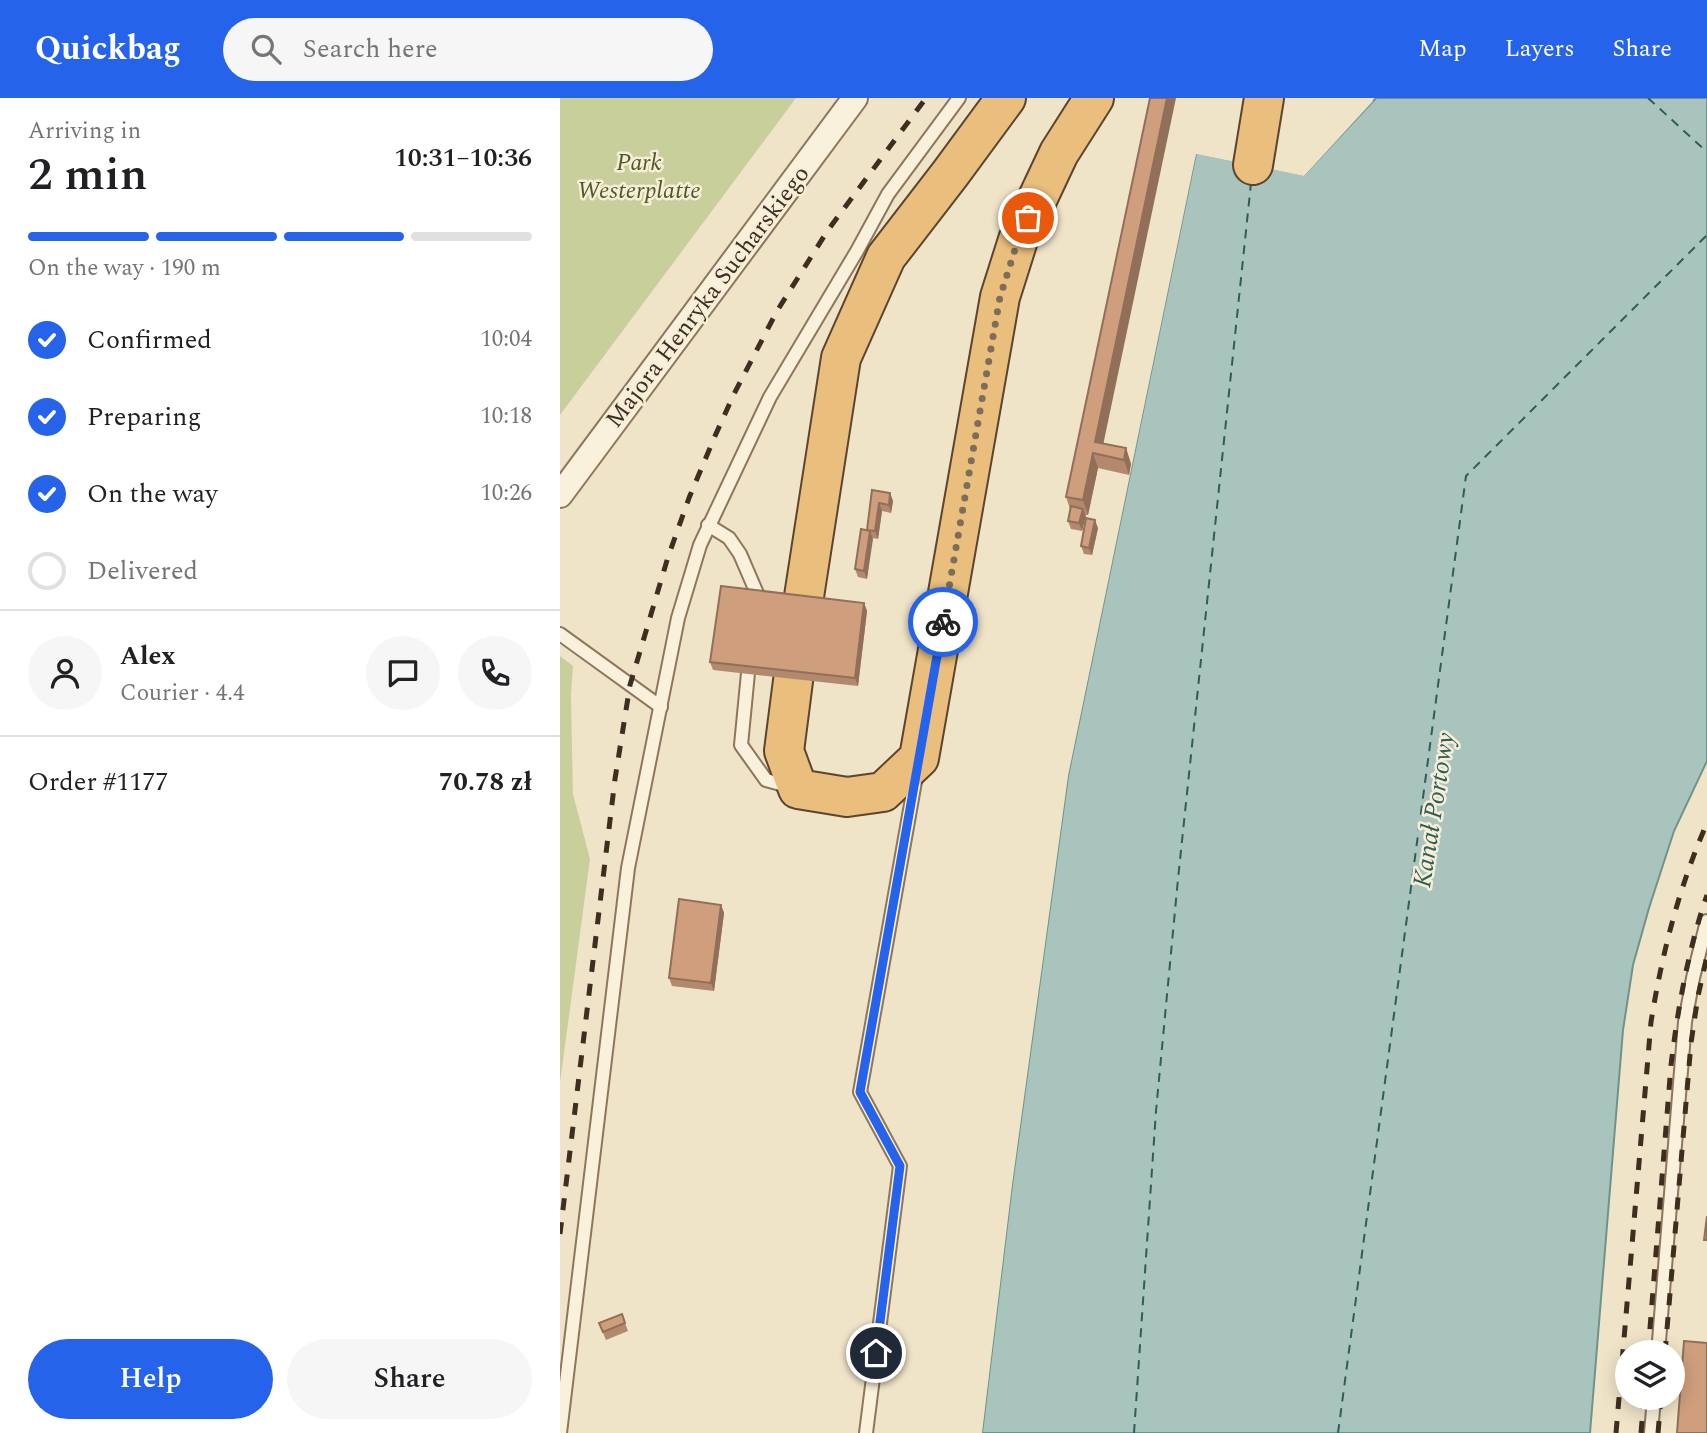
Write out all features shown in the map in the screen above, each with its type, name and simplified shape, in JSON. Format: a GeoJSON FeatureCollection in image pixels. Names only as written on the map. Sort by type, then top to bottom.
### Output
{"type":"FeatureCollection","features":[{"type":"Feature","properties":{"kind":"highway"},"geometry":{"type":"LineString","coordinates":[[1006,98],[886,257],[841,358],[803,603],[784,751],[798,789],[847,797],[883,792],[919,758],[1000,297],[1018,240],[1059,153],[1094,98]]}},
{"type":"Feature","properties":{"kind":"highway"},"geometry":{"type":"LineString","coordinates":[[1253,165],[1264,98]]}},
{"type":"Feature","properties":{"kind":"street","name":"Majora Henryka Sucharskiego"},"geometry":{"type":"LineString","coordinates":[[560,495],[855,98]]}},
{"type":"Feature","properties":{"kind":"lane"},"geometry":{"type":"LineString","coordinates":[[560,1433],[628,868],[678,618],[700,545],[770,397],[888,194],[959,98]]}},
{"type":"Feature","properties":{"kind":"lane"},"geometry":{"type":"LineString","coordinates":[[709,526],[729,538],[740,554],[759,598]]}},
{"type":"Feature","properties":{"kind":"lane"},"geometry":{"type":"LineString","coordinates":[[560,634],[661,707]]}},
{"type":"Feature","properties":{"kind":"lane"},"geometry":{"type":"LineString","coordinates":[[748,673],[741,745],[766,780],[798,789]]}},
{"type":"Feature","properties":{"kind":"lane"},"geometry":{"type":"LineString","coordinates":[[866,1433],[900,1166],[860,1092],[919,758]]}},
{"type":"Feature","properties":{"kind":"lane"},"geometry":{"type":"LineString","coordinates":[[1659,1340],[1685,1022],[1707,921]]}},
{"type":"Feature","properties":{"kind":"lane"},"geometry":{"type":"LineString","coordinates":[[1651,1433],[1653,1410]]}},
{"type":"Feature","properties":{"kind":"green space","name":"Park Westerplatte"},"geometry":{"type":"Polygon","coordinates":[[[560,98],[796,98],[560,415],[560,98]]]}},
{"type":"Feature","properties":{"kind":"green space"},"geometry":{"type":"Polygon","coordinates":[[[560,656],[573,666],[573,794],[590,859],[560,1083],[560,656]]]}},
{"type":"Feature","properties":{"kind":"water","name":"Kanał Portowy"},"geometry":{"type":"Polygon","coordinates":[[[1376,98],[1707,98],[1707,761],[1674,831],[1633,965],[1623,1030],[1590,1433],[982,1433],[1012,1185],[1068,776],[1196,153],[1304,175],[1376,98]]]}},
{"type":"Feature","properties":{"kind":"pier"},"geometry":{"type":"Polygon","coordinates":[[[1371,98],[1373,101],[1304,176],[1196,154],[1068,776],[1012,1185],[982,1433],[979,1433],[1009,1184],[1065,775],[1193,152],[1197,150],[1303,172],[1371,98]]]}},
{"type":"Feature","properties":{"kind":"building"},"geometry":{"type":"Polygon","coordinates":[[[1150,98],[1167,98],[1095,442],[1126,448],[1124,460],[1093,453],[1083,500],[1066,497],[1150,98]]]}},
{"type":"Feature","properties":{"kind":"building"},"geometry":{"type":"Polygon","coordinates":[[[872,490],[890,493],[889,505],[879,503],[875,531],[867,530],[872,490]]]}},
{"type":"Feature","properties":{"kind":"building"},"geometry":{"type":"Polygon","coordinates":[[[1071,506],[1083,509],[1079,523],[1068,521],[1071,506]]]}},
{"type":"Feature","properties":{"kind":"building"},"geometry":{"type":"Polygon","coordinates":[[[1086,518],[1095,520],[1089,548],[1081,546],[1086,518]]]}},
{"type":"Feature","properties":{"kind":"building"},"geometry":{"type":"Polygon","coordinates":[[[861,529],[870,531],[864,571],[855,569],[861,529]]]}},
{"type":"Feature","properties":{"kind":"building"},"geometry":{"type":"Polygon","coordinates":[[[721,586],[864,603],[855,678],[710,662],[721,586]]]}},
{"type":"Feature","properties":{"kind":"building"},"geometry":{"type":"Polygon","coordinates":[[[679,899],[721,905],[711,983],[669,978],[679,899]]]}},
{"type":"Feature","properties":{"kind":"building"},"geometry":{"type":"Polygon","coordinates":[[[1707,1216],[1707,1240],[1704,1240],[1707,1216]]]}},
{"type":"Feature","properties":{"kind":"building"},"geometry":{"type":"Polygon","coordinates":[[[622,1314],[625,1323],[603,1332],[599,1323],[622,1314]]]}},
{"type":"Feature","properties":{"kind":"building"},"geometry":{"type":"Polygon","coordinates":[[[1685,1341],[1707,1343],[1707,1433],[1677,1433],[1679,1410],[1685,1410],[1685,1341]]]}},
{"type":"Feature","properties":{"kind":"ferry route"},"geometry":{"type":"LineString","coordinates":[[1648,98],[1707,152]]}},
{"type":"Feature","properties":{"kind":"ferry route"},"geometry":{"type":"LineString","coordinates":[[1134,1433],[1156,1111],[1251,183]]}},
{"type":"Feature","properties":{"kind":"ferry route"},"geometry":{"type":"LineString","coordinates":[[1338,1433],[1466,476],[1707,235]]}},
{"type":"Feature","properties":{"kind":"railway"},"geometry":{"type":"LineString","coordinates":[[560,1234],[615,779],[630,685],[668,557],[715,436],[777,311],[828,230],[926,98]]}},
{"type":"Feature","properties":{"kind":"railway"},"geometry":{"type":"LineString","coordinates":[[1616,1433],[1651,1022],[1673,921],[1688,871],[1707,823]]}},
{"type":"Feature","properties":{"kind":"railway"},"geometry":{"type":"LineString","coordinates":[[1649,1340],[1671,1065],[1680,1000],[1707,895]]}},
{"type":"Feature","properties":{"kind":"railway"},"geometry":{"type":"LineString","coordinates":[[1666,1340],[1691,1043],[1707,956]]}},
{"type":"Feature","properties":{"kind":"railway"},"geometry":{"type":"LineString","coordinates":[[1641,1433],[1643,1410]]}},
{"type":"Feature","properties":{"kind":"railway"},"geometry":{"type":"LineString","coordinates":[[1658,1433],[1660,1410]]}},
{"type":"Feature","properties":{"kind":"way so far"},"geometry":{"type":"LineString","coordinates":[[943,622],[1000,297],[1028,218]]}},
{"type":"Feature","properties":{"kind":"route"},"geometry":{"type":"LineString","coordinates":[[876,1353],[900,1166],[860,1092],[943,622]]}}]}
